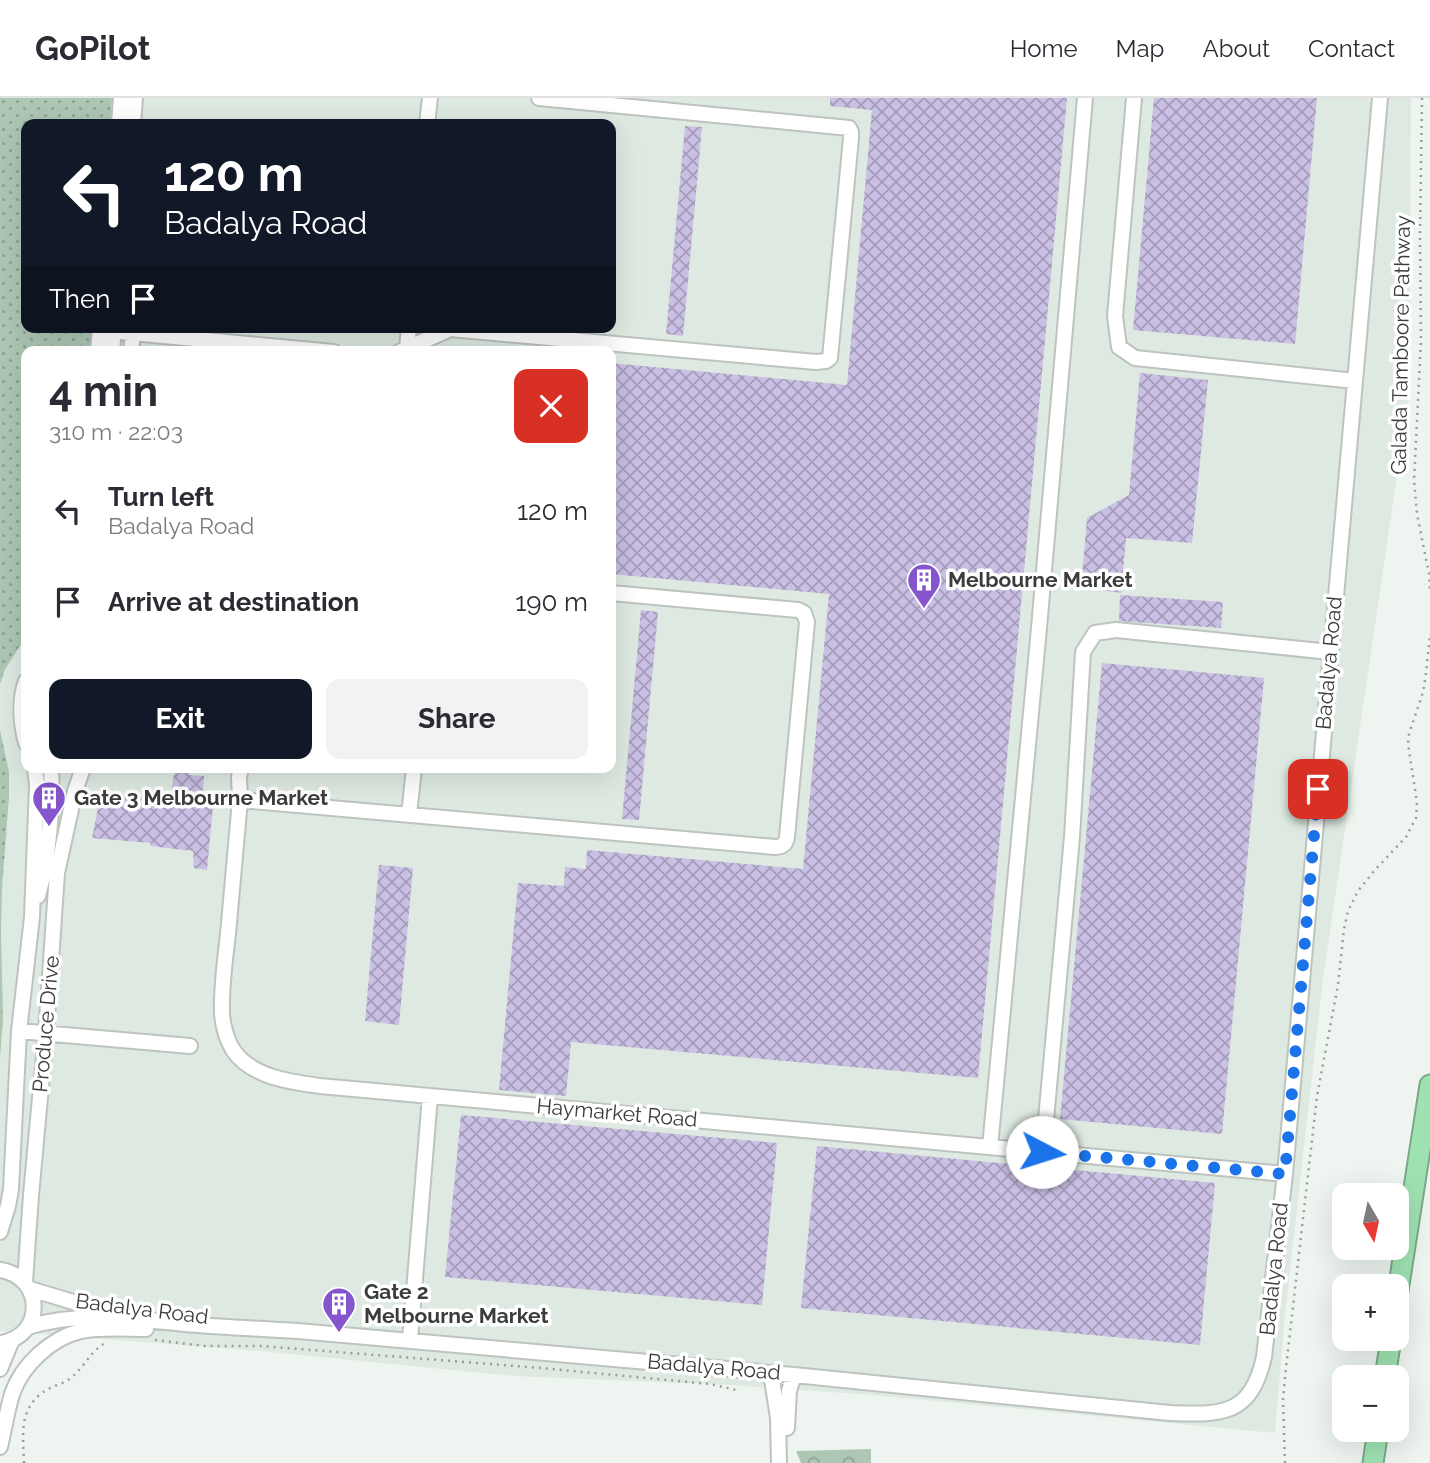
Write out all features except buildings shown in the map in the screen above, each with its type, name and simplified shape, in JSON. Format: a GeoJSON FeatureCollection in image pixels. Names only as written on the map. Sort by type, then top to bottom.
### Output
{"type":"FeatureCollection","features":[{"type":"Feature","properties":{"kind":"highway"},"geometry":{"type":"LineString","coordinates":[[1401,1274],[1430,1085]]}},
{"type":"Feature","properties":{"kind":"highway"},"geometry":{"type":"LineString","coordinates":[[1373,1463],[1376,1442]]}},
{"type":"Feature","properties":{"kind":"lane"},"geometry":{"type":"LineString","coordinates":[[119,119],[121,98]]}},
{"type":"Feature","properties":{"kind":"lane"},"geometry":{"type":"LineString","coordinates":[[133,119],[135,98]]}},
{"type":"Feature","properties":{"kind":"lane"},"geometry":{"type":"LineString","coordinates":[[428,119],[430,98]]}},
{"type":"Feature","properties":{"kind":"lane"},"geometry":{"type":"LineString","coordinates":[[494,333],[816,362],[830,358],[851,138],[849,128],[539,98]]}},
{"type":"Feature","properties":{"kind":"lane"},"geometry":{"type":"LineString","coordinates":[[990,1147],[1085,98]]}},
{"type":"Feature","properties":{"kind":"lane"},"geometry":{"type":"LineString","coordinates":[[1134,98],[1115,316],[1119,347],[1135,358],[1355,381]]}},
{"type":"Feature","properties":{"kind":"lane","name":"Badalya Road"},"geometry":{"type":"LineString","coordinates":[[28,1327],[49,1321],[106,1317],[410,1340],[1170,1413],[1212,1413],[1231,1409],[1248,1393],[1261,1370],[1285,1174],[1380,98]]}},
{"type":"Feature","properties":{"kind":"lane"},"geometry":{"type":"LineString","coordinates":[[132,346],[133,333],[271,346]]}},
{"type":"Feature","properties":{"kind":"lane"},"geometry":{"type":"LineString","coordinates":[[412,346],[441,333]]}},
{"type":"Feature","properties":{"kind":"lane"},"geometry":{"type":"LineString","coordinates":[[240,800],[775,847],[785,844],[806,615],[798,610],[616,593]]}},
{"type":"Feature","properties":{"kind":"lane"},"geometry":{"type":"LineString","coordinates":[[1042,1152],[1072,837],[1083,652],[1095,634],[1116,630],[1330,652]]}},
{"type":"Feature","properties":{"kind":"lane","name":"Produce Drive"},"geometry":{"type":"LineString","coordinates":[[0,1232],[11,1189],[19,1031],[32,917],[36,773]]}},
{"type":"Feature","properties":{"kind":"lane","name":"Produce Drive"},"geometry":{"type":"LineString","coordinates":[[32,917],[42,885],[51,773]]}},
{"type":"Feature","properties":{"kind":"lane","name":"Produce Drive"},"geometry":{"type":"LineString","coordinates":[[28,1327],[34,1311],[27,1285],[31,1195],[57,873],[81,773]]}},
{"type":"Feature","properties":{"kind":"lane","name":"Haymarket Road"},"geometry":{"type":"LineString","coordinates":[[238,773],[240,800],[222,1015],[228,1040],[234,1051],[251,1067],[280,1079],[430,1096],[1285,1174]]}},
{"type":"Feature","properties":{"kind":"lane"},"geometry":{"type":"LineString","coordinates":[[410,815],[414,773]]}},
{"type":"Feature","properties":{"kind":"lane"},"geometry":{"type":"LineString","coordinates":[[19,1031],[190,1046]]}},
{"type":"Feature","properties":{"kind":"lane"},"geometry":{"type":"LineString","coordinates":[[410,1340],[430,1096]]}},
{"type":"Feature","properties":{"kind":"lane","name":"Badalya Road"},"geometry":{"type":"LineString","coordinates":[[0,1270],[12,1272],[27,1285],[90,1307],[356,1329],[379,1338]]}},
{"type":"Feature","properties":{"kind":"lane"},"geometry":{"type":"LineString","coordinates":[[0,1369],[6,1342],[21,1335],[28,1327]]}},
{"type":"Feature","properties":{"kind":"lane"},"geometry":{"type":"LineString","coordinates":[[0,1447],[12,1394],[18,1382],[41,1352],[68,1335],[96,1329],[231,1328]]}},
{"type":"Feature","properties":{"kind":"lane"},"geometry":{"type":"LineString","coordinates":[[771,1373],[778,1418],[779,1463]]}},
{"type":"Feature","properties":{"kind":"lane"},"geometry":{"type":"LineString","coordinates":[[788,1463],[787,1413],[794,1375]]}},
{"type":"Feature","properties":{"kind":"path","name":"Galada Tamboore Pathway"},"geometry":{"type":"LineString","coordinates":[[1422,98],[1421,341],[1414,480],[1430,592]]}},
{"type":"Feature","properties":{"kind":"path"},"geometry":{"type":"LineString","coordinates":[[1284,1463],[1283,1399],[1286,1368],[1317,1096],[1338,985],[1344,929],[1348,911],[1358,891],[1406,837],[1416,818],[1417,802],[1408,744],[1423,692],[1430,635]]}},
{"type":"Feature","properties":{"kind":"path"},"geometry":{"type":"LineString","coordinates":[[150,1339],[205,1346],[261,1346],[541,1368],[710,1384],[736,1390]]}},
{"type":"Feature","properties":{"kind":"path"},"geometry":{"type":"LineString","coordinates":[[24,1463],[23,1427],[26,1412],[32,1402],[39,1394],[66,1382],[98,1347],[111,1341]]}},
{"type":"Feature","properties":{"kind":"shaded area"},"geometry":{"type":"Polygon","coordinates":[[[0,98],[1411,98],[1410,387],[1323,979],[1285,1315],[1275,1433],[872,1395],[729,1385],[513,1376],[260,1351],[0,1331],[0,98]]]}},
{"type":"Feature","properties":{"kind":"green space"},"geometry":{"type":"Polygon","coordinates":[[[0,98],[112,98],[110,119],[21,119],[21,333],[92,333],[90,346],[21,346],[21,645],[5,669],[0,684],[0,98]]]}},
{"type":"Feature","properties":{"kind":"green space"},"geometry":{"type":"Polygon","coordinates":[[[0,730],[9,772],[9,797],[2,888],[3,1018],[0,1059],[0,730]]]}},
{"type":"Feature","properties":{"kind":"green space"},"geometry":{"type":"Polygon","coordinates":[[[871,1449],[871,1463],[801,1463],[796,1451],[871,1449]]]}},
{"type":"Feature","properties":{"kind":"place","name":"Melbourne Market"},"geometry":{"type":"Point","coordinates":[924,610]}},
{"type":"Feature","properties":{"kind":"place","name":"Gate 3 Melbourne Market"},"geometry":{"type":"Point","coordinates":[49,828]}},
{"type":"Feature","properties":{"kind":"place","name":"Gate 2 Melbourne Market"},"geometry":{"type":"Point","coordinates":[339,1334]}},
{"type":"Feature","properties":{"kind":"route"},"geometry":{"type":"LineString","coordinates":[[1042,1152],[1285,1174],[1318,789]]}}]}
